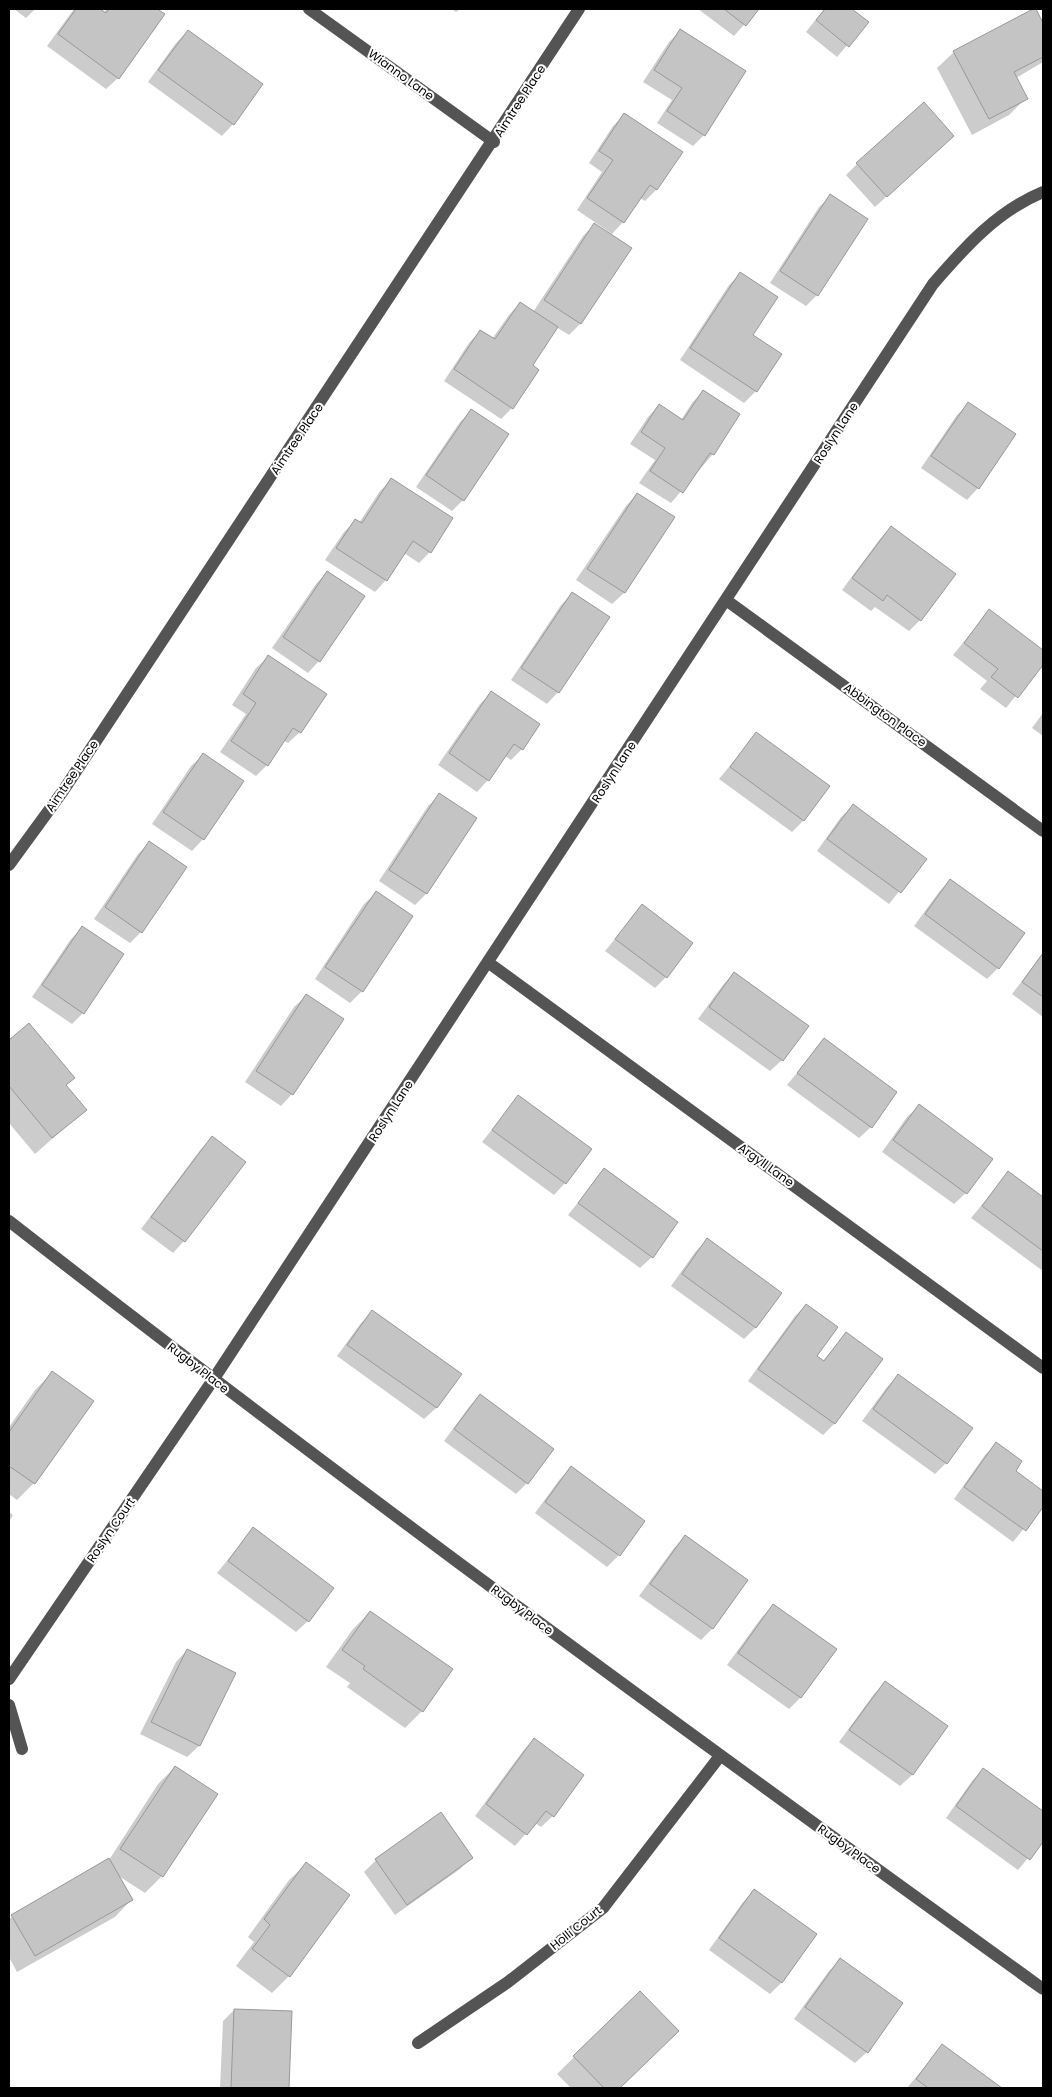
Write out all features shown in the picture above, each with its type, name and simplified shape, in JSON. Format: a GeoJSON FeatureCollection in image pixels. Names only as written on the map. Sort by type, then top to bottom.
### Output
{"type":"FeatureCollection","features":[{"type":"Feature","properties":{"kind":"street","name":"Wianno Lane"},"geometry":{"type":"LineString","coordinates":[[309,9],[494,142]]}},
{"type":"Feature","properties":{"kind":"street","name":"Aimtree Place"},"geometry":{"type":"LineString","coordinates":[[11,858],[63,791],[494,142],[580,9]]}},
{"type":"Feature","properties":{"kind":"street","name":"Roslyn Lane"},"geometry":{"type":"LineString","coordinates":[[213,1380],[934,284],[960,252],[990,224],[1009,210],[1043,192]]}},
{"type":"Feature","properties":{"kind":"street","name":"Abbington Place"},"geometry":{"type":"LineString","coordinates":[[726,600],[1043,831]]}},
{"type":"Feature","properties":{"kind":"street","name":"Argyll Lane"},"geometry":{"type":"LineString","coordinates":[[489,963],[1043,1368]]}},
{"type":"Feature","properties":{"kind":"street","name":"Rugby Place"},"geometry":{"type":"LineString","coordinates":[[9,1221],[213,1380],[720,1756],[1043,1989]]}},
{"type":"Feature","properties":{"kind":"street","name":"Roslyn Court"},"geometry":{"type":"LineString","coordinates":[[9,1680],[213,1380]]}},
{"type":"Feature","properties":{"kind":"street"},"geometry":{"type":"LineString","coordinates":[[9,1705],[22,1749]]}},
{"type":"Feature","properties":{"kind":"street","name":"Holli Court"},"geometry":{"type":"LineString","coordinates":[[418,2043],[508,1982],[603,1908],[720,1756]]}},
{"type":"Feature","properties":{"kind":"building"},"geometry":{"type":"Polygon","coordinates":[[[76,9],[100,9],[106,13],[109,9],[157,9],[165,14],[119,79],[58,34],[76,9]]]}},
{"type":"Feature","properties":{"kind":"building"},"geometry":{"type":"Polygon","coordinates":[[[724,9],[759,9],[746,26],[724,9]]]}},
{"type":"Feature","properties":{"kind":"building"},"geometry":{"type":"Polygon","coordinates":[[[825,9],[852,9],[869,22],[849,47],[816,20],[825,9]]]}},
{"type":"Feature","properties":{"kind":"building"},"geometry":{"type":"Polygon","coordinates":[[[1036,9],[1043,23],[1043,57],[1014,72],[1028,99],[989,119],[953,51],[1036,9]]]}},
{"type":"Feature","properties":{"kind":"building"},"geometry":{"type":"Polygon","coordinates":[[[680,29],[746,71],[705,136],[667,111],[682,88],[654,70],[680,29]]]}},
{"type":"Feature","properties":{"kind":"building"},"geometry":{"type":"Polygon","coordinates":[[[188,30],[263,84],[234,125],[158,70],[188,30]]]}},
{"type":"Feature","properties":{"kind":"building"},"geometry":{"type":"Polygon","coordinates":[[[924,102],[954,136],[887,197],[856,163],[924,102]]]}},
{"type":"Feature","properties":{"kind":"building"},"geometry":{"type":"Polygon","coordinates":[[[624,113],[683,152],[657,190],[650,185],[624,223],[587,198],[613,160],[599,151],[624,113]]]}},
{"type":"Feature","properties":{"kind":"building"},"geometry":{"type":"Polygon","coordinates":[[[830,194],[868,219],[818,296],[780,271],[830,194]]]}},
{"type":"Feature","properties":{"kind":"building"},"geometry":{"type":"Polygon","coordinates":[[[594,223],[632,248],[581,324],[544,300],[594,223]]]}},
{"type":"Feature","properties":{"kind":"building"},"geometry":{"type":"Polygon","coordinates":[[[740,272],[778,297],[753,335],[782,354],[757,392],[690,348],[740,272]]]}},
{"type":"Feature","properties":{"kind":"building"},"geometry":{"type":"Polygon","coordinates":[[[520,302],[558,327],[533,365],[539,370],[513,409],[454,369],[480,330],[495,339],[520,302]]]}},
{"type":"Feature","properties":{"kind":"building"},"geometry":{"type":"Polygon","coordinates":[[[703,390],[740,414],[714,455],[710,453],[683,493],[650,471],[665,448],[641,432],[659,404],[683,420],[703,390]]]}},
{"type":"Feature","properties":{"kind":"building"},"geometry":{"type":"Polygon","coordinates":[[[968,402],[1016,434],[979,489],[931,456],[968,402]]]}},
{"type":"Feature","properties":{"kind":"building"},"geometry":{"type":"Polygon","coordinates":[[[471,409],[509,434],[464,501],[426,475],[471,409]]]}},
{"type":"Feature","properties":{"kind":"building"},"geometry":{"type":"Polygon","coordinates":[[[391,478],[453,518],[431,553],[413,541],[387,581],[336,548],[355,519],[362,523],[391,478]]]}},
{"type":"Feature","properties":{"kind":"building"},"geometry":{"type":"Polygon","coordinates":[[[637,493],[675,517],[625,593],[587,569],[637,493]]]}},
{"type":"Feature","properties":{"kind":"building"},"geometry":{"type":"Polygon","coordinates":[[[891,526],[956,574],[921,621],[887,595],[883,601],[852,578],[891,526]]]}},
{"type":"Feature","properties":{"kind":"building"},"geometry":{"type":"Polygon","coordinates":[[[327,571],[365,596],[320,662],[283,637],[327,571]]]}},
{"type":"Feature","properties":{"kind":"building"},"geometry":{"type":"Polygon","coordinates":[[[572,592],[610,617],[559,693],[521,668],[572,592]]]}},
{"type":"Feature","properties":{"kind":"building"},"geometry":{"type":"Polygon","coordinates":[[[989,609],[1043,650],[1043,665],[1018,698],[991,677],[998,669],[964,643],[989,609]]]}},
{"type":"Feature","properties":{"kind":"building"},"geometry":{"type":"Polygon","coordinates":[[[268,655],[327,694],[301,733],[293,728],[268,766],[231,741],[256,703],[243,694],[268,655]]]}},
{"type":"Feature","properties":{"kind":"building"},"geometry":{"type":"Polygon","coordinates":[[[491,691],[540,724],[523,750],[514,744],[489,781],[449,753],[491,691]]]}},
{"type":"Feature","properties":{"kind":"building"},"geometry":{"type":"Polygon","coordinates":[[[756,732],[830,786],[804,821],[730,767],[756,732]]]}},
{"type":"Feature","properties":{"kind":"building"},"geometry":{"type":"Polygon","coordinates":[[[203,753],[244,781],[204,840],[163,812],[203,753]]]}},
{"type":"Feature","properties":{"kind":"building"},"geometry":{"type":"Polygon","coordinates":[[[439,793],[477,818],[427,894],[389,870],[439,793]]]}},
{"type":"Feature","properties":{"kind":"building"},"geometry":{"type":"Polygon","coordinates":[[[853,804],[927,859],[901,893],[827,839],[853,804]]]}},
{"type":"Feature","properties":{"kind":"building"},"geometry":{"type":"Polygon","coordinates":[[[149,841],[187,867],[142,933],[105,907],[149,841]]]}},
{"type":"Feature","properties":{"kind":"building"},"geometry":{"type":"Polygon","coordinates":[[[950,879],[1025,933],[999,969],[925,914],[950,879]]]}},
{"type":"Feature","properties":{"kind":"building"},"geometry":{"type":"Polygon","coordinates":[[[376,891],[413,916],[363,992],[325,967],[376,891]]]}},
{"type":"Feature","properties":{"kind":"building"},"geometry":{"type":"Polygon","coordinates":[[[642,904],[693,943],[667,978],[615,939],[642,904]]]}},
{"type":"Feature","properties":{"kind":"building"},"geometry":{"type":"Polygon","coordinates":[[[82,926],[124,954],[84,1014],[42,985],[82,926]]]}},
{"type":"Feature","properties":{"kind":"building"},"geometry":{"type":"Polygon","coordinates":[[[1043,953],[1043,997],[1022,982],[1043,953]]]}},
{"type":"Feature","properties":{"kind":"building"},"geometry":{"type":"Polygon","coordinates":[[[734,972],[809,1026],[783,1061],[709,1007],[734,972]]]}},
{"type":"Feature","properties":{"kind":"building"},"geometry":{"type":"Polygon","coordinates":[[[306,994],[344,1019],[293,1095],[256,1071],[306,994]]]}},
{"type":"Feature","properties":{"kind":"building"},"geometry":{"type":"Polygon","coordinates":[[[29,1023],[75,1078],[66,1085],[87,1110],[52,1138],[9,1086],[9,1040],[29,1023]]]}},
{"type":"Feature","properties":{"kind":"building"},"geometry":{"type":"Polygon","coordinates":[[[824,1038],[897,1092],[872,1128],[797,1073],[824,1038]]]}},
{"type":"Feature","properties":{"kind":"building"},"geometry":{"type":"Polygon","coordinates":[[[518,1095],[592,1149],[566,1184],[492,1130],[518,1095]]]}},
{"type":"Feature","properties":{"kind":"building"},"geometry":{"type":"Polygon","coordinates":[[[919,1104],[993,1159],[967,1194],[893,1140],[919,1104]]]}},
{"type":"Feature","properties":{"kind":"building"},"geometry":{"type":"Polygon","coordinates":[[[212,1136],[246,1162],[185,1242],[151,1217],[212,1136]]]}},
{"type":"Feature","properties":{"kind":"building"},"geometry":{"type":"Polygon","coordinates":[[[604,1168],[678,1222],[653,1258],[578,1203],[604,1168]]]}},
{"type":"Feature","properties":{"kind":"building"},"geometry":{"type":"Polygon","coordinates":[[[1008,1171],[1043,1197],[1043,1251],[982,1206],[1008,1171]]]}},
{"type":"Feature","properties":{"kind":"building"},"geometry":{"type":"Polygon","coordinates":[[[707,1238],[782,1293],[756,1328],[682,1274],[707,1238]]]}},
{"type":"Feature","properties":{"kind":"building"},"geometry":{"type":"Polygon","coordinates":[[[806,1304],[838,1327],[817,1356],[824,1361],[846,1332],[883,1359],[835,1424],[758,1369],[806,1304]]]}},
{"type":"Feature","properties":{"kind":"building"},"geometry":{"type":"Polygon","coordinates":[[[372,1310],[462,1374],[437,1408],[347,1345],[372,1310]]]}},
{"type":"Feature","properties":{"kind":"building"},"geometry":{"type":"Polygon","coordinates":[[[52,1371],[94,1401],[35,1484],[9,1466],[9,1432],[52,1371]]]}},
{"type":"Feature","properties":{"kind":"building"},"geometry":{"type":"Polygon","coordinates":[[[898,1374],[973,1428],[947,1464],[873,1409],[898,1374]]]}},
{"type":"Feature","properties":{"kind":"building"},"geometry":{"type":"Polygon","coordinates":[[[480,1394],[554,1449],[528,1484],[454,1429],[480,1394]]]}},
{"type":"Feature","properties":{"kind":"building"},"geometry":{"type":"Polygon","coordinates":[[[996,1442],[1022,1461],[1016,1471],[1043,1491],[1043,1507],[1026,1531],[964,1487],[996,1442]]]}},
{"type":"Feature","properties":{"kind":"building"},"geometry":{"type":"Polygon","coordinates":[[[571,1466],[645,1521],[620,1556],[545,1502],[571,1466]]]}},
{"type":"Feature","properties":{"kind":"building"},"geometry":{"type":"Polygon","coordinates":[[[253,1527],[334,1588],[309,1622],[228,1561],[253,1527]]]}},
{"type":"Feature","properties":{"kind":"building"},"geometry":{"type":"Polygon","coordinates":[[[685,1535],[748,1580],[713,1629],[650,1584],[685,1535]]]}},
{"type":"Feature","properties":{"kind":"building"},"geometry":{"type":"Polygon","coordinates":[[[773,1604],[837,1649],[801,1698],[738,1653],[773,1604]]]}},
{"type":"Feature","properties":{"kind":"building"},"geometry":{"type":"Polygon","coordinates":[[[370,1611],[453,1669],[423,1712],[363,1669],[365,1666],[342,1650],[370,1611]]]}},
{"type":"Feature","properties":{"kind":"building"},"geometry":{"type":"Polygon","coordinates":[[[187,1649],[236,1673],[200,1746],[151,1722],[187,1649]]]}},
{"type":"Feature","properties":{"kind":"building"},"geometry":{"type":"Polygon","coordinates":[[[885,1681],[948,1726],[913,1775],[849,1730],[885,1681]]]}},
{"type":"Feature","properties":{"kind":"building"},"geometry":{"type":"Polygon","coordinates":[[[534,1738],[584,1775],[554,1817],[546,1811],[527,1835],[486,1804],[534,1738]]]}},
{"type":"Feature","properties":{"kind":"building"},"geometry":{"type":"Polygon","coordinates":[[[175,1766],[218,1794],[163,1877],[120,1849],[175,1766]]]}},
{"type":"Feature","properties":{"kind":"building"},"geometry":{"type":"Polygon","coordinates":[[[983,1768],[1043,1811],[1043,1842],[1030,1860],[956,1806],[983,1768]]]}},
{"type":"Feature","properties":{"kind":"building"},"geometry":{"type":"Polygon","coordinates":[[[441,1812],[473,1858],[407,1905],[375,1859],[441,1812]]]}},
{"type":"Feature","properties":{"kind":"building"},"geometry":{"type":"Polygon","coordinates":[[[109,1858],[133,1900],[35,1956],[11,1915],[109,1858]]]}},
{"type":"Feature","properties":{"kind":"building"},"geometry":{"type":"Polygon","coordinates":[[[306,1862],[350,1895],[290,1977],[252,1949],[270,1925],[264,1919],[306,1862]]]}},
{"type":"Feature","properties":{"kind":"building"},"geometry":{"type":"Polygon","coordinates":[[[754,1889],[817,1934],[782,1983],[719,1938],[754,1889]]]}},
{"type":"Feature","properties":{"kind":"building"},"geometry":{"type":"Polygon","coordinates":[[[840,1958],[903,2003],[868,2053],[805,2007],[840,1958]]]}},
{"type":"Feature","properties":{"kind":"building"},"geometry":{"type":"Polygon","coordinates":[[[640,1991],[679,2031],[620,2088],[604,2088],[573,2056],[640,1991]]]}},
{"type":"Feature","properties":{"kind":"building"},"geometry":{"type":"Polygon","coordinates":[[[234,2009],[292,2011],[289,2088],[231,2088],[234,2009]]]}},
{"type":"Feature","properties":{"kind":"building"},"geometry":{"type":"Polygon","coordinates":[[[942,2044],[1002,2088],[928,2088],[916,2079],[942,2044]]]}}]}
